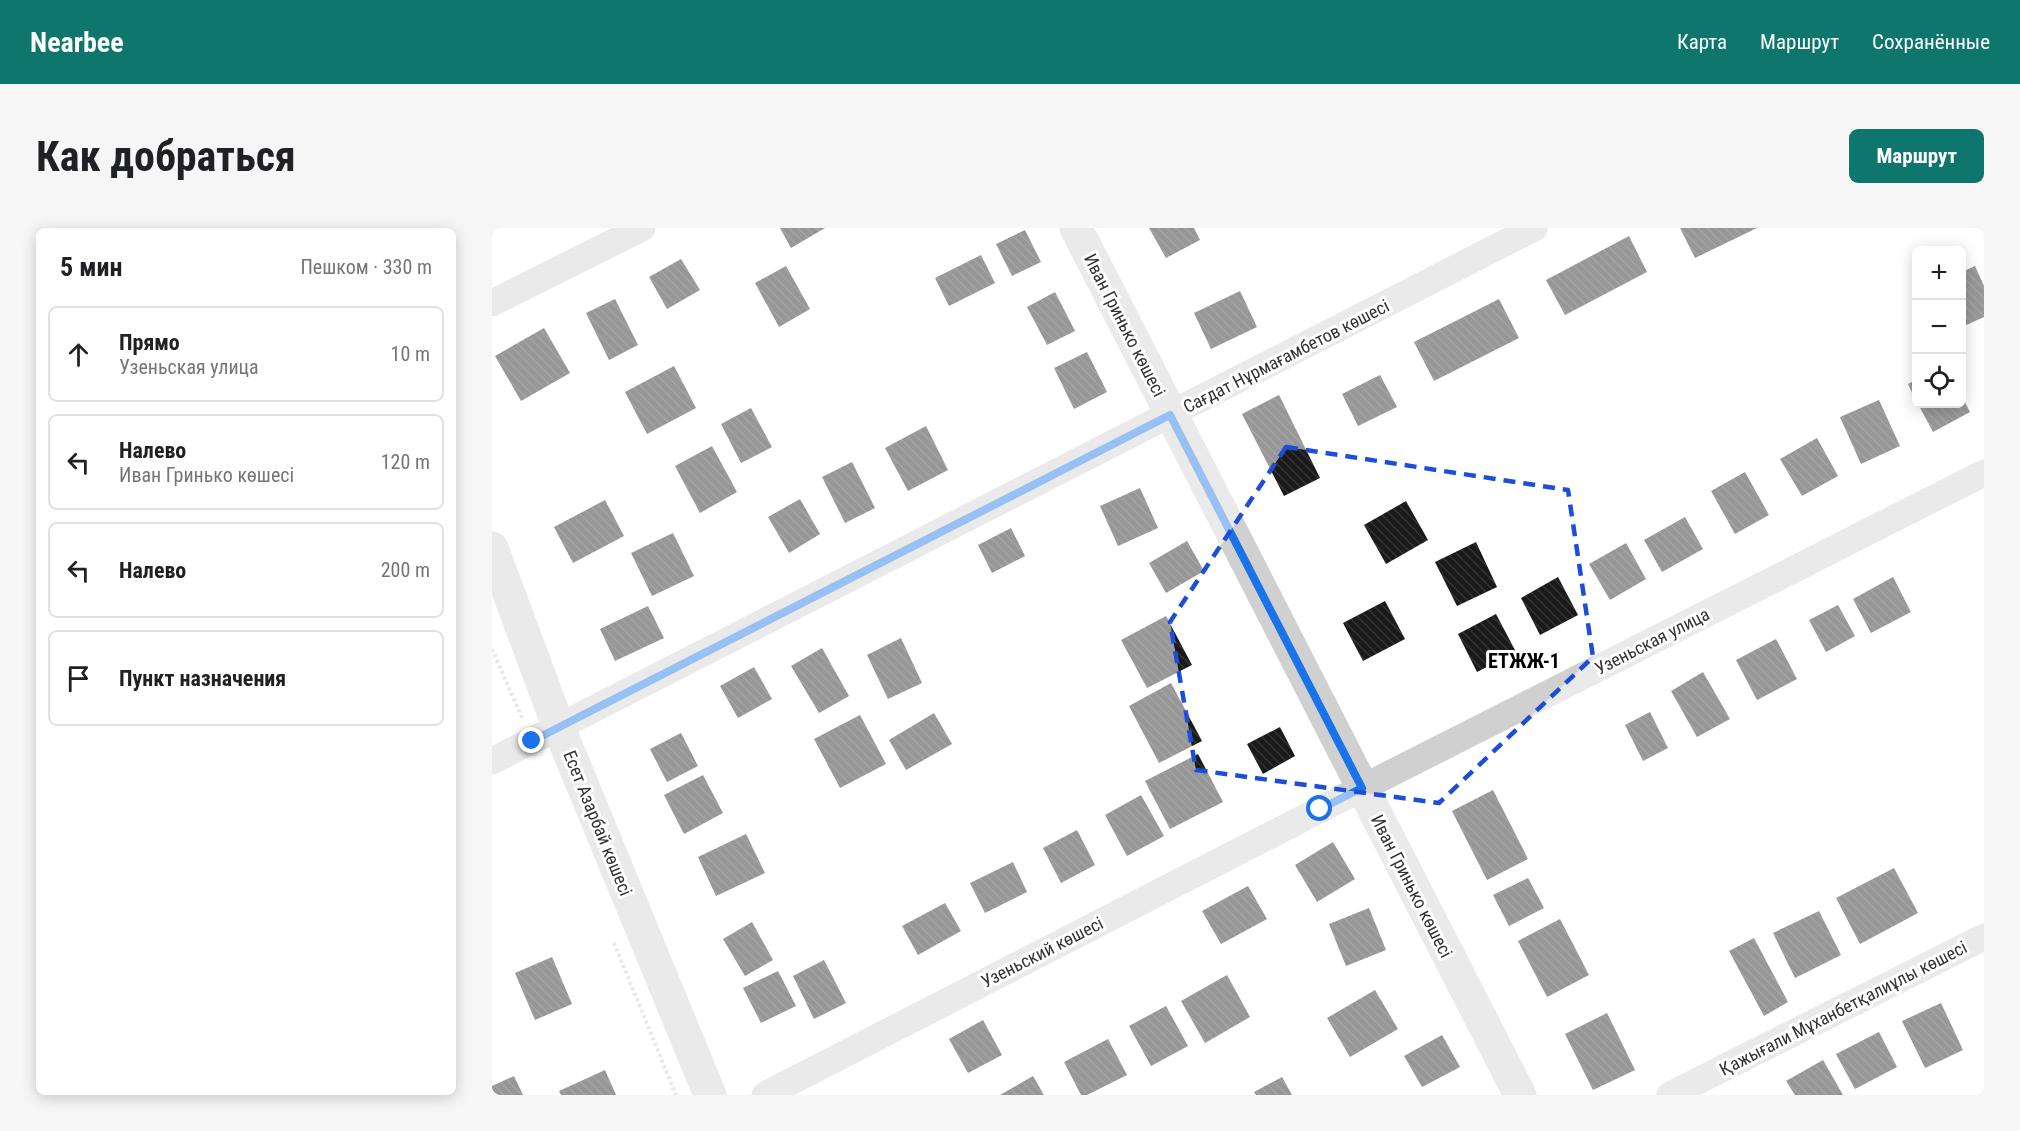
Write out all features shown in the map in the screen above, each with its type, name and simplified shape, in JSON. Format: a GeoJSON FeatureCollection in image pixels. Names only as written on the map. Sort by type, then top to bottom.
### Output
{"type":"FeatureCollection","features":[{"type":"Feature","properties":{"kind":"street"},"geometry":{"type":"LineString","coordinates":[[492,303],[642,228]]}},
{"type":"Feature","properties":{"kind":"street","name":"Иван Гринько көшесі"},"geometry":{"type":"LineString","coordinates":[[1076,228],[1520,1095]]}},
{"type":"Feature","properties":{"kind":"street","name":"Сағдат Нұрмағамбетов көшесі"},"geometry":{"type":"LineString","coordinates":[[492,761],[1534,228]]}},
{"type":"Feature","properties":{"kind":"street","name":"Узеньская улица"},"geometry":{"type":"LineString","coordinates":[[1320,809],[1984,473]]}},
{"type":"Feature","properties":{"kind":"street","name":"Есет Азарбай көшесі"},"geometry":{"type":"LineString","coordinates":[[492,548],[545,735],[710,1095]]}},
{"type":"Feature","properties":{"kind":"street","name":"Узеньский көшесі"},"geometry":{"type":"LineString","coordinates":[[765,1095],[1320,809]]}},
{"type":"Feature","properties":{"kind":"street","name":"Қажығали Мұханбетқалиұлы көшесі"},"geometry":{"type":"LineString","coordinates":[[1670,1095],[1984,937]]}},
{"type":"Feature","properties":{"kind":"path"},"geometry":{"type":"LineString","coordinates":[[492,649],[545,735]]}},
{"type":"Feature","properties":{"kind":"path"},"geometry":{"type":"LineString","coordinates":[[613,940],[676,1095]]}},
{"type":"Feature","properties":{"kind":"highlighted area"},"geometry":{"type":"Polygon","coordinates":[[[1286,447],[1568,490],[1593,657],[1439,803],[1196,770],[1170,622],[1286,447]]]}},
{"type":"Feature","properties":{"kind":"building"},"geometry":{"type":"Polygon","coordinates":[[[780,228],[825,228],[791,248],[780,228]]]}},
{"type":"Feature","properties":{"kind":"building"},"geometry":{"type":"Polygon","coordinates":[[[1149,228],[1194,228],[1200,240],[1166,258],[1149,228]]]}},
{"type":"Feature","properties":{"kind":"building"},"geometry":{"type":"Polygon","coordinates":[[[1680,228],[1757,228],[1695,258],[1680,228]]]}},
{"type":"Feature","properties":{"kind":"building"},"geometry":{"type":"Polygon","coordinates":[[[1025,230],[1041,262],[1012,276],[996,244],[1025,230]]]}},
{"type":"Feature","properties":{"kind":"building"},"geometry":{"type":"Polygon","coordinates":[[[1629,236],[1647,272],[1565,315],[1546,280],[1629,236]]]}},
{"type":"Feature","properties":{"kind":"building"},"geometry":{"type":"Polygon","coordinates":[[[981,255],[995,283],[949,306],[935,278],[981,255]]]}},
{"type":"Feature","properties":{"kind":"building"},"geometry":{"type":"Polygon","coordinates":[[[681,259],[700,290],[667,309],[649,277],[681,259]]]}},
{"type":"Feature","properties":{"kind":"building"},"geometry":{"type":"Polygon","coordinates":[[[786,266],[810,309],[779,327],[755,283],[786,266]]]}},
{"type":"Feature","properties":{"kind":"building"},"geometry":{"type":"Polygon","coordinates":[[[1975,266],[1984,286],[1984,317],[1966,325],[1966,300],[1966,270],[1975,266]]]}},
{"type":"Feature","properties":{"kind":"building"},"geometry":{"type":"Polygon","coordinates":[[[1240,291],[1257,327],[1211,349],[1194,313],[1240,291]]]}},
{"type":"Feature","properties":{"kind":"building"},"geometry":{"type":"Polygon","coordinates":[[[1055,292],[1075,331],[1047,345],[1027,307],[1055,292]]]}},
{"type":"Feature","properties":{"kind":"building"},"geometry":{"type":"Polygon","coordinates":[[[615,299],[638,345],[609,360],[586,313],[615,299]]]}},
{"type":"Feature","properties":{"kind":"building"},"geometry":{"type":"Polygon","coordinates":[[[1499,299],[1519,338],[1434,381],[1414,342],[1499,299]]]}},
{"type":"Feature","properties":{"kind":"building"},"geometry":{"type":"Polygon","coordinates":[[[544,328],[570,373],[521,401],[495,356],[544,328]]]}},
{"type":"Feature","properties":{"kind":"building"},"geometry":{"type":"Polygon","coordinates":[[[1087,352],[1107,392],[1074,409],[1054,368],[1087,352]]]}},
{"type":"Feature","properties":{"kind":"building"},"geometry":{"type":"Polygon","coordinates":[[[674,366],[696,408],[647,434],[625,392],[674,366]]]}},
{"type":"Feature","properties":{"kind":"building"},"geometry":{"type":"Polygon","coordinates":[[[1380,375],[1397,407],[1358,426],[1342,394],[1380,375]]]}},
{"type":"Feature","properties":{"kind":"building"},"geometry":{"type":"Polygon","coordinates":[[[1279,395],[1320,478],[1284,496],[1242,414],[1279,395]]]}},
{"type":"Feature","properties":{"kind":"building"},"geometry":{"type":"Polygon","coordinates":[[[1879,400],[1900,446],[1861,464],[1840,417],[1879,400]]]}},
{"type":"Feature","properties":{"kind":"building"},"geometry":{"type":"Polygon","coordinates":[[[1966,404],[1970,412],[1933,432],[1920,408],[1966,408],[1966,404]]]}},
{"type":"Feature","properties":{"kind":"building"},"geometry":{"type":"Polygon","coordinates":[[[751,408],[772,447],[741,463],[721,424],[751,408]]]}},
{"type":"Feature","properties":{"kind":"building"},"geometry":{"type":"Polygon","coordinates":[[[926,426],[948,470],[908,491],[885,448],[926,426]]]}},
{"type":"Feature","properties":{"kind":"building"},"geometry":{"type":"Polygon","coordinates":[[[1817,438],[1838,476],[1802,496],[1780,459],[1817,438]]]}},
{"type":"Feature","properties":{"kind":"building"},"geometry":{"type":"Polygon","coordinates":[[[712,446],[737,492],[700,513],[675,466],[712,446]]]}},
{"type":"Feature","properties":{"kind":"building"},"geometry":{"type":"Polygon","coordinates":[[[852,462],[875,508],[845,523],[822,477],[852,462]]]}},
{"type":"Feature","properties":{"kind":"building"},"geometry":{"type":"Polygon","coordinates":[[[1745,472],[1769,515],[1735,534],[1711,491],[1745,472]]]}},
{"type":"Feature","properties":{"kind":"building"},"geometry":{"type":"Polygon","coordinates":[[[1140,488],[1158,528],[1118,546],[1100,506],[1140,488]]]}},
{"type":"Feature","properties":{"kind":"building"},"geometry":{"type":"Polygon","coordinates":[[[800,499],[820,534],[789,553],[768,517],[800,499]]]}},
{"type":"Feature","properties":{"kind":"building"},"geometry":{"type":"Polygon","coordinates":[[[605,500],[624,536],[573,563],[554,527],[605,500]]]}},
{"type":"Feature","properties":{"kind":"building"},"geometry":{"type":"Polygon","coordinates":[[[1406,501],[1428,540],[1386,564],[1364,525],[1406,501]]]}},
{"type":"Feature","properties":{"kind":"building"},"geometry":{"type":"Polygon","coordinates":[[[1685,517],[1703,549],[1662,572],[1644,540],[1685,517]]]}},
{"type":"Feature","properties":{"kind":"building"},"geometry":{"type":"Polygon","coordinates":[[[1011,528],[1025,556],[992,573],[978,545],[1011,528]]]}},
{"type":"Feature","properties":{"kind":"building"},"geometry":{"type":"Polygon","coordinates":[[[673,533],[694,576],[652,596],[631,553],[673,533]]]}},
{"type":"Feature","properties":{"kind":"building"},"geometry":{"type":"Polygon","coordinates":[[[1187,541],[1204,571],[1166,593],[1149,563],[1187,541]]]}},
{"type":"Feature","properties":{"kind":"building"},"geometry":{"type":"Polygon","coordinates":[[[1476,542],[1497,587],[1457,606],[1435,562],[1476,542]]]}},
{"type":"Feature","properties":{"kind":"building"},"geometry":{"type":"Polygon","coordinates":[[[1626,543],[1646,579],[1610,600],[1589,564],[1626,543]]]}},
{"type":"Feature","properties":{"kind":"building"},"geometry":{"type":"Polygon","coordinates":[[[1558,577],[1578,615],[1540,635],[1521,598],[1558,577]]]}},
{"type":"Feature","properties":{"kind":"building"},"geometry":{"type":"Polygon","coordinates":[[[1893,577],[1911,612],[1871,633],[1853,599],[1893,577]]]}},
{"type":"Feature","properties":{"kind":"building"},"geometry":{"type":"Polygon","coordinates":[[[1385,601],[1405,639],[1363,661],[1343,623],[1385,601]]]}},
{"type":"Feature","properties":{"kind":"building"},"geometry":{"type":"Polygon","coordinates":[[[1838,605],[1855,636],[1826,652],[1809,620],[1838,605]]]}},
{"type":"Feature","properties":{"kind":"building"},"geometry":{"type":"Polygon","coordinates":[[[648,606],[664,638],[615,661],[600,629],[648,606]]]}},
{"type":"Feature","properties":{"kind":"building"},"geometry":{"type":"Polygon","coordinates":[[[1496,614],[1516,652],[1477,672],[1458,634],[1496,614]]]}},
{"type":"Feature","properties":{"kind":"building"},"geometry":{"type":"Polygon","coordinates":[[[1166,616],[1192,665],[1147,688],[1121,640],[1166,616]]]}},
{"type":"Feature","properties":{"kind":"building"},"geometry":{"type":"Polygon","coordinates":[[[901,638],[922,683],[888,699],[867,655],[901,638]]]}},
{"type":"Feature","properties":{"kind":"building"},"geometry":{"type":"Polygon","coordinates":[[[1776,639],[1797,679],[1757,700],[1736,660],[1776,639]]]}},
{"type":"Feature","properties":{"kind":"building"},"geometry":{"type":"Polygon","coordinates":[[[822,648],[849,696],[819,713],[791,666],[822,648]]]}},
{"type":"Feature","properties":{"kind":"building"},"geometry":{"type":"Polygon","coordinates":[[[754,667],[772,699],[738,718],[720,686],[754,667]]]}},
{"type":"Feature","properties":{"kind":"building"},"geometry":{"type":"Polygon","coordinates":[[[1703,672],[1730,719],[1697,737],[1671,691],[1703,672]]]}},
{"type":"Feature","properties":{"kind":"building"},"geometry":{"type":"Polygon","coordinates":[[[1171,683],[1202,741],[1159,763],[1129,706],[1171,683]]]}},
{"type":"Feature","properties":{"kind":"building"},"geometry":{"type":"Polygon","coordinates":[[[1650,712],[1668,748],[1643,761],[1625,725],[1650,712]]]}},
{"type":"Feature","properties":{"kind":"building"},"geometry":{"type":"Polygon","coordinates":[[[934,713],[952,744],[906,770],[889,740],[934,713]]]}},
{"type":"Feature","properties":{"kind":"building"},"geometry":{"type":"Polygon","coordinates":[[[860,715],[886,764],[840,788],[814,739],[860,715]]]}},
{"type":"Feature","properties":{"kind":"building"},"geometry":{"type":"Polygon","coordinates":[[[1280,727],[1295,756],[1263,774],[1247,744],[1280,727]]]}},
{"type":"Feature","properties":{"kind":"building"},"geometry":{"type":"Polygon","coordinates":[[[681,733],[698,766],[667,782],[650,749],[681,733]]]}},
{"type":"Feature","properties":{"kind":"building"},"geometry":{"type":"Polygon","coordinates":[[[1198,754],[1223,802],[1170,829],[1145,781],[1198,754]]]}},
{"type":"Feature","properties":{"kind":"building"},"geometry":{"type":"Polygon","coordinates":[[[703,775],[723,813],[684,834],[664,795],[703,775]]]}},
{"type":"Feature","properties":{"kind":"building"},"geometry":{"type":"Polygon","coordinates":[[[1493,790],[1528,859],[1487,880],[1452,811],[1493,790]]]}},
{"type":"Feature","properties":{"kind":"building"},"geometry":{"type":"Polygon","coordinates":[[[1141,795],[1164,836],[1127,856],[1105,815],[1141,795]]]}},
{"type":"Feature","properties":{"kind":"building"},"geometry":{"type":"Polygon","coordinates":[[[1077,830],[1095,865],[1061,883],[1043,848],[1077,830]]]}},
{"type":"Feature","properties":{"kind":"building"},"geometry":{"type":"Polygon","coordinates":[[[746,834],[765,873],[716,896],[698,857],[746,834]]]}},
{"type":"Feature","properties":{"kind":"building"},"geometry":{"type":"Polygon","coordinates":[[[1333,842],[1355,879],[1317,902],[1295,865],[1333,842]]]}},
{"type":"Feature","properties":{"kind":"building"},"geometry":{"type":"Polygon","coordinates":[[[1013,862],[1027,892],[985,913],[970,883],[1013,862]]]}},
{"type":"Feature","properties":{"kind":"building"},"geometry":{"type":"Polygon","coordinates":[[[1894,868],[1918,913],[1860,944],[1836,898],[1894,868]]]}},
{"type":"Feature","properties":{"kind":"building"},"geometry":{"type":"Polygon","coordinates":[[[1528,878],[1544,908],[1509,926],[1493,895],[1528,878]]]}},
{"type":"Feature","properties":{"kind":"building"},"geometry":{"type":"Polygon","coordinates":[[[1248,886],[1267,919],[1221,944],[1202,911],[1248,886]]]}},
{"type":"Feature","properties":{"kind":"building"},"geometry":{"type":"Polygon","coordinates":[[[945,903],[961,931],[918,955],[902,926],[945,903]]]}},
{"type":"Feature","properties":{"kind":"building"},"geometry":{"type":"Polygon","coordinates":[[[1369,908],[1386,950],[1346,966],[1329,924],[1369,908]]]}},
{"type":"Feature","properties":{"kind":"building"},"geometry":{"type":"Polygon","coordinates":[[[1819,911],[1841,955],[1795,978],[1773,933],[1819,911]]]}},
{"type":"Feature","properties":{"kind":"building"},"geometry":{"type":"Polygon","coordinates":[[[1560,919],[1589,975],[1547,997],[1518,941],[1560,919]]]}},
{"type":"Feature","properties":{"kind":"building"},"geometry":{"type":"Polygon","coordinates":[[[752,922],[773,960],[745,976],[723,939],[752,922]]]}},
{"type":"Feature","properties":{"kind":"building"},"geometry":{"type":"Polygon","coordinates":[[[1754,938],[1788,1002],[1764,1016],[1729,951],[1754,938]]]}},
{"type":"Feature","properties":{"kind":"building"},"geometry":{"type":"Polygon","coordinates":[[[552,957],[572,1004],[535,1020],[515,973],[552,957]]]}},
{"type":"Feature","properties":{"kind":"building"},"geometry":{"type":"Polygon","coordinates":[[[824,960],[846,1003],[814,1019],[793,976],[824,960]]]}},
{"type":"Feature","properties":{"kind":"building"},"geometry":{"type":"Polygon","coordinates":[[[778,971],[796,1006],[761,1023],[743,988],[778,971]]]}},
{"type":"Feature","properties":{"kind":"building"},"geometry":{"type":"Polygon","coordinates":[[[1227,975],[1250,1017],[1205,1043],[1181,1001],[1227,975]]]}},
{"type":"Feature","properties":{"kind":"building"},"geometry":{"type":"Polygon","coordinates":[[[1375,990],[1398,1029],[1350,1057],[1327,1018],[1375,990]]]}},
{"type":"Feature","properties":{"kind":"building"},"geometry":{"type":"Polygon","coordinates":[[[1941,1003],[1963,1050],[1925,1068],[1902,1021],[1941,1003]]]}},
{"type":"Feature","properties":{"kind":"building"},"geometry":{"type":"Polygon","coordinates":[[[1166,1006],[1188,1046],[1151,1066],[1129,1026],[1166,1006]]]}},
{"type":"Feature","properties":{"kind":"building"},"geometry":{"type":"Polygon","coordinates":[[[1607,1013],[1635,1070],[1593,1090],[1565,1034],[1607,1013]]]}},
{"type":"Feature","properties":{"kind":"building"},"geometry":{"type":"Polygon","coordinates":[[[983,1020],[1002,1055],[968,1073],[949,1039],[983,1020]]]}},
{"type":"Feature","properties":{"kind":"building"},"geometry":{"type":"Polygon","coordinates":[[[1879,1032],[1897,1067],[1855,1089],[1836,1054],[1879,1032]]]}},
{"type":"Feature","properties":{"kind":"building"},"geometry":{"type":"Polygon","coordinates":[[[1442,1035],[1460,1067],[1422,1087],[1404,1056],[1442,1035]]]}},
{"type":"Feature","properties":{"kind":"building"},"geometry":{"type":"Polygon","coordinates":[[[1108,1039],[1127,1075],[1087,1095],[1081,1095],[1064,1062],[1108,1039]]]}},
{"type":"Feature","properties":{"kind":"building"},"geometry":{"type":"Polygon","coordinates":[[[1823,1060],[1843,1095],[1795,1095],[1786,1081],[1823,1060]]]}},
{"type":"Feature","properties":{"kind":"building"},"geometry":{"type":"Polygon","coordinates":[[[605,1070],[616,1095],[561,1095],[559,1091],[605,1070]]]}},
{"type":"Feature","properties":{"kind":"building"},"geometry":{"type":"Polygon","coordinates":[[[514,1076],[523,1095],[492,1095],[492,1086],[514,1076]]]}},
{"type":"Feature","properties":{"kind":"building"},"geometry":{"type":"Polygon","coordinates":[[[1033,1076],[1044,1095],[1000,1095],[1033,1076]]]}},
{"type":"Feature","properties":{"kind":"building"},"geometry":{"type":"Polygon","coordinates":[[[1282,1077],[1292,1095],[1256,1095],[1254,1092],[1282,1077]]]}},
{"type":"Feature","properties":{"kind":"district","name":"ЕТЖЖ-1"},"geometry":{"type":"Point","coordinates":[1524,661]}},
{"type":"Feature","properties":{"kind":"route"},"geometry":{"type":"LineString","coordinates":[[532,741],[1170,415],[1362,788],[1320,809]]}}]}
